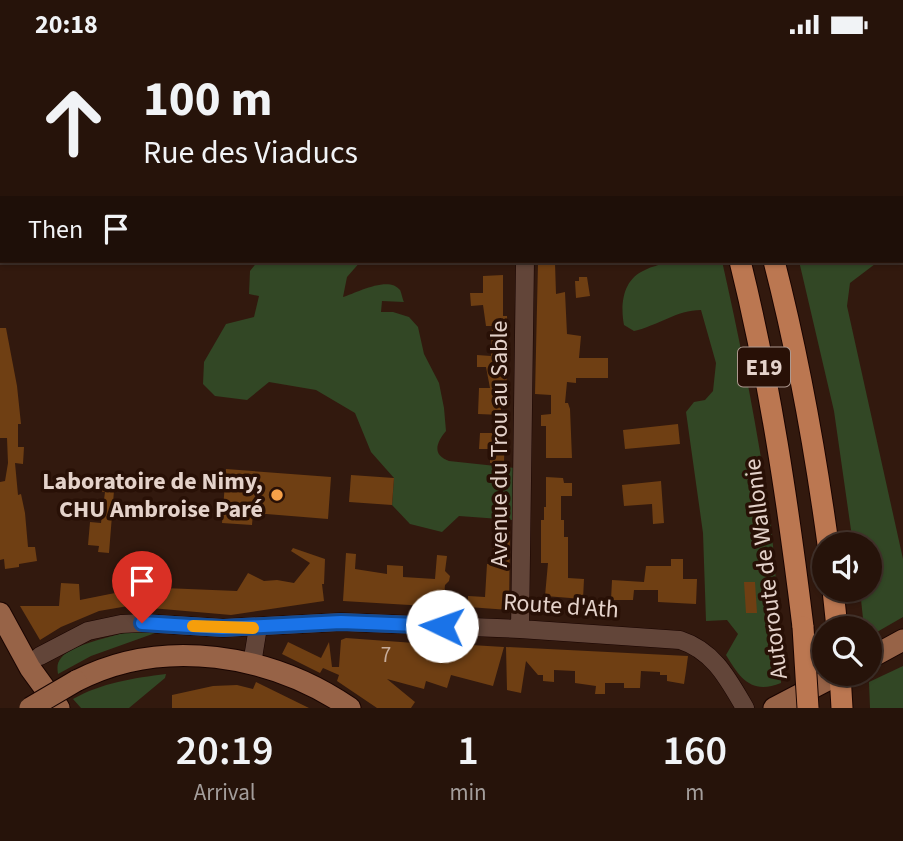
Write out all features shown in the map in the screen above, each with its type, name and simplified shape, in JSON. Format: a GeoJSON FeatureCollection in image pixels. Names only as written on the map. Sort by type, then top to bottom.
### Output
{"type":"FeatureCollection","features":[{"type":"Feature","properties":{"kind":"highway","name":"Autoroute de Wallonie"},"geometry":{"type":"LineString","coordinates":[[740,263],[760,341],[781,461],[803,627],[808,708]]}},
{"type":"Feature","properties":{"kind":"highway","name":"E19"},"geometry":{"type":"LineString","coordinates":[[774,263],[795,347],[826,532]]}},
{"type":"Feature","properties":{"kind":"highway"},"geometry":{"type":"LineString","coordinates":[[840,686],[842,708]]}},
{"type":"Feature","properties":{"kind":"main road"},"geometry":{"type":"LineString","coordinates":[[0,613],[30,668],[59,708]]}},
{"type":"Feature","properties":{"kind":"main road"},"geometry":{"type":"LineString","coordinates":[[882,651],[903,640]]}},
{"type":"Feature","properties":{"kind":"main road"},"geometry":{"type":"LineString","coordinates":[[30,708],[76,681],[106,668],[170,656],[215,656],[252,664],[293,678],[350,708]]}},
{"type":"Feature","properties":{"kind":"main road"},"geometry":{"type":"LineString","coordinates":[[775,708],[816,686]]}},
{"type":"Feature","properties":{"kind":"street","name":"Avenue du Trou au Sable"},"geometry":{"type":"LineString","coordinates":[[520,629],[525,263]]}},
{"type":"Feature","properties":{"kind":"street","name":"Route d'Ath"},"geometry":{"type":"LineString","coordinates":[[40,656],[88,631],[121,624],[258,628],[341,622],[520,629],[680,640],[695,645],[721,669],[746,708]]}},
{"type":"Feature","properties":{"kind":"street"},"geometry":{"type":"LineString","coordinates":[[215,656],[223,628]]}},
{"type":"Feature","properties":{"kind":"street"},"geometry":{"type":"LineString","coordinates":[[252,664],[258,628]]}},
{"type":"Feature","properties":{"kind":"green space"},"geometry":{"type":"Polygon","coordinates":[[[256,263],[359,263],[347,277],[343,297],[388,284],[400,290],[404,302],[382,301],[381,312],[393,312],[409,317],[418,327],[424,354],[439,383],[444,408],[446,431],[438,444],[438,452],[449,461],[515,468],[513,520],[459,516],[442,532],[410,524],[392,505],[394,478],[371,452],[355,413],[316,390],[269,382],[247,400],[215,396],[203,384],[204,362],[226,324],[254,317],[259,296],[249,294],[250,271],[256,263]]]}},
{"type":"Feature","properties":{"kind":"green space"},"geometry":{"type":"Polygon","coordinates":[[[722,263],[753,411],[771,524],[781,683],[771,686],[762,687],[748,682],[731,663],[726,655],[738,634],[727,620],[706,621],[703,533],[686,412],[694,402],[705,400],[713,391],[716,363],[701,310],[684,313],[634,331],[624,325],[623,301],[632,279],[661,264],[722,263]]]}},
{"type":"Feature","properties":{"kind":"green space"},"geometry":{"type":"Polygon","coordinates":[[[799,263],[876,263],[850,283],[847,306],[903,559],[903,617],[882,629],[882,616],[863,616],[861,602],[882,602],[882,532],[851,532],[834,411],[799,263]]]}},
{"type":"Feature","properties":{"kind":"green space"},"geometry":{"type":"Polygon","coordinates":[[[156,626],[172,627],[91,656],[58,674],[61,658],[78,647],[156,626]]]}},
{"type":"Feature","properties":{"kind":"green space"},"geometry":{"type":"Polygon","coordinates":[[[903,666],[903,708],[870,708],[869,686],[882,686],[882,676],[903,666]]]}},
{"type":"Feature","properties":{"kind":"green space"},"geometry":{"type":"Polygon","coordinates":[[[166,674],[165,678],[129,708],[81,708],[73,699],[106,685],[166,674]]]}},
{"type":"Feature","properties":{"kind":"building"},"geometry":{"type":"Polygon","coordinates":[[[538,263],[555,263],[556,294],[565,292],[567,334],[581,336],[579,358],[608,358],[608,378],[576,378],[576,383],[567,382],[565,403],[568,403],[570,409],[572,458],[546,458],[546,426],[541,426],[541,415],[551,414],[551,395],[535,394],[538,263]]]}},
{"type":"Feature","properties":{"kind":"building"},"geometry":{"type":"Polygon","coordinates":[[[503,275],[503,316],[507,316],[508,343],[506,396],[501,397],[501,415],[478,414],[479,388],[490,388],[486,367],[477,367],[477,355],[491,356],[492,326],[486,326],[483,305],[471,306],[470,293],[483,293],[483,276],[503,275]]]}},
{"type":"Feature","properties":{"kind":"building"},"geometry":{"type":"Polygon","coordinates":[[[579,277],[587,277],[590,296],[576,298],[575,281],[579,281],[579,277]]]}},
{"type":"Feature","properties":{"kind":"building"},"geometry":{"type":"Polygon","coordinates":[[[0,328],[6,328],[17,386],[21,424],[18,424],[18,447],[24,447],[23,464],[15,463],[18,495],[21,494],[25,513],[28,547],[35,547],[37,561],[5,569],[4,559],[0,560],[0,482],[5,481],[8,463],[7,438],[0,438],[0,328]]]}},
{"type":"Feature","properties":{"kind":"building"},"geometry":{"type":"Polygon","coordinates":[[[495,420],[505,421],[504,464],[490,463],[490,449],[479,449],[480,433],[494,433],[495,420]]]}},
{"type":"Feature","properties":{"kind":"building"},"geometry":{"type":"Polygon","coordinates":[[[678,424],[680,444],[625,449],[623,430],[678,424]]]}},
{"type":"Feature","properties":{"kind":"building","name":"Laboratoire de Nimy, CHU Ambroise Paré"},"geometry":{"type":"Polygon","coordinates":[[[226,469],[331,477],[328,519],[253,513],[252,525],[222,523],[226,469]]]}},
{"type":"Feature","properties":{"kind":"building"},"geometry":{"type":"Polygon","coordinates":[[[351,475],[394,478],[392,505],[349,502],[351,475]]]}},
{"type":"Feature","properties":{"kind":"building"},"geometry":{"type":"Polygon","coordinates":[[[107,477],[115,478],[109,553],[98,552],[99,546],[88,545],[90,522],[101,523],[105,492],[88,490],[90,480],[106,482],[107,477]]]}},
{"type":"Feature","properties":{"kind":"building"},"geometry":{"type":"Polygon","coordinates":[[[546,477],[563,478],[564,483],[572,483],[572,496],[561,496],[561,520],[564,520],[564,537],[568,537],[568,578],[584,579],[583,599],[545,596],[548,563],[541,563],[541,520],[544,520],[546,507],[546,477]]]}},
{"type":"Feature","properties":{"kind":"building"},"geometry":{"type":"Polygon","coordinates":[[[661,481],[664,523],[653,524],[652,504],[624,506],[622,485],[661,481]]]}},
{"type":"Feature","properties":{"kind":"building"},"geometry":{"type":"Polygon","coordinates":[[[493,526],[510,526],[509,610],[468,607],[468,596],[485,597],[487,564],[493,561],[493,526]]]}},
{"type":"Feature","properties":{"kind":"building"},"geometry":{"type":"Polygon","coordinates":[[[293,548],[325,559],[322,584],[324,601],[231,615],[128,606],[99,611],[61,627],[40,640],[20,606],[59,606],[61,583],[79,584],[80,600],[130,590],[153,591],[154,582],[166,584],[164,588],[237,591],[248,573],[264,581],[294,583],[310,563],[291,551],[293,548]]]}},
{"type":"Feature","properties":{"kind":"building"},"geometry":{"type":"Polygon","coordinates":[[[346,553],[356,554],[355,569],[387,574],[387,565],[403,566],[403,577],[435,579],[437,555],[447,556],[445,571],[450,576],[445,585],[443,607],[343,601],[346,553]]]}},
{"type":"Feature","properties":{"kind":"building"},"geometry":{"type":"Polygon","coordinates":[[[671,559],[683,559],[683,579],[697,579],[696,604],[658,602],[658,590],[634,590],[633,600],[611,600],[612,580],[644,582],[646,566],[671,566],[671,559]]]}},
{"type":"Feature","properties":{"kind":"building"},"geometry":{"type":"Polygon","coordinates":[[[744,582],[755,582],[757,613],[746,613],[744,582]]]}},
{"type":"Feature","properties":{"kind":"building"},"geometry":{"type":"Polygon","coordinates":[[[346,638],[428,644],[461,645],[466,642],[471,645],[504,647],[493,686],[451,675],[447,688],[426,681],[424,689],[387,679],[415,702],[411,708],[377,708],[337,681],[339,675],[323,668],[320,673],[282,654],[288,642],[321,658],[329,642],[332,667],[339,667],[341,640],[346,638]]]}},
{"type":"Feature","properties":{"kind":"building"},"geometry":{"type":"Polygon","coordinates":[[[506,647],[688,656],[684,684],[667,681],[667,675],[660,675],[660,672],[641,671],[640,688],[624,688],[624,683],[605,683],[605,694],[595,694],[596,686],[575,683],[575,671],[554,670],[554,682],[543,681],[543,675],[538,675],[526,661],[521,693],[507,690],[506,647]]]}},
{"type":"Feature","properties":{"kind":"building"},"geometry":{"type":"Polygon","coordinates":[[[256,682],[309,708],[172,708],[172,695],[213,686],[237,685],[253,689],[256,682]]]}},
{"type":"Feature","properties":{"kind":"slow traffic"},"geometry":{"type":"LineString","coordinates":[[193,626],[253,628]]}},
{"type":"Feature","properties":{"kind":"place","name":"Laboratoire de Nimy, CHU Ambroise Paré"},"geometry":{"type":"Point","coordinates":[277,495]}},
{"type":"Feature","properties":{"kind":"route"},"geometry":{"type":"LineString","coordinates":[[142,623],[223,628],[341,622],[442,626]]}}]}
